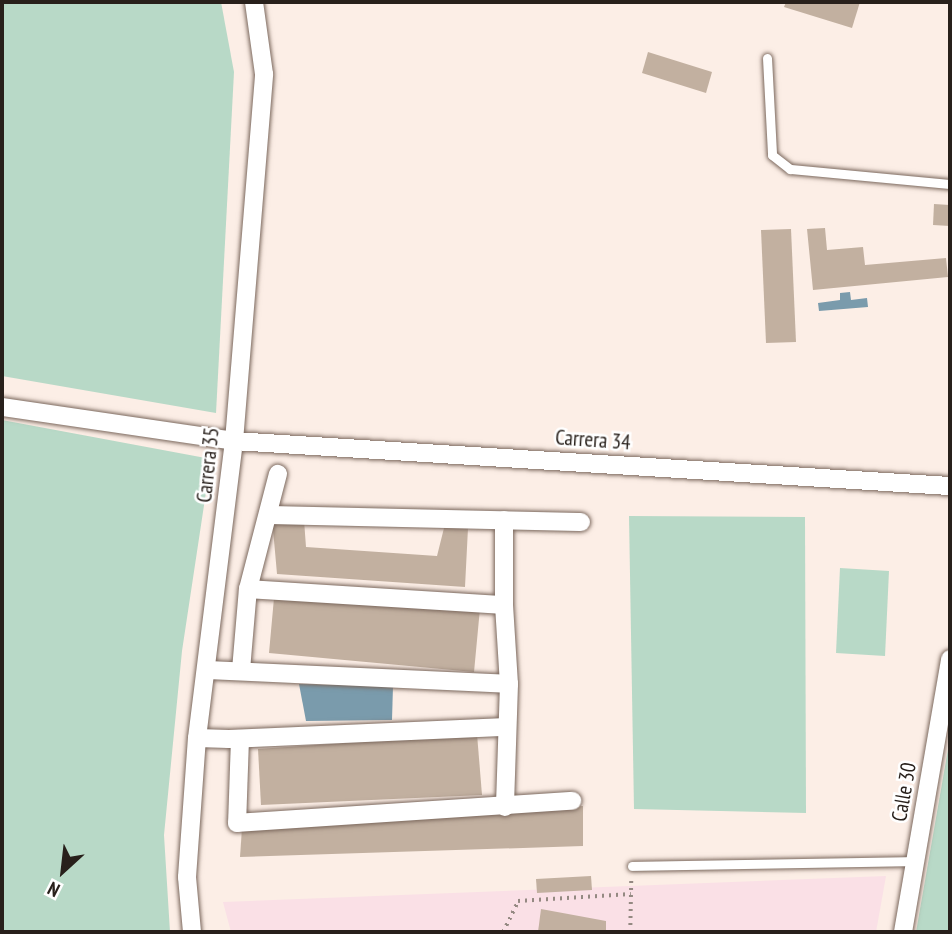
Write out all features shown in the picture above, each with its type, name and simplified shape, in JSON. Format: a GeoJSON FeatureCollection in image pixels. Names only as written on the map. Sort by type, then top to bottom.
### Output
{"type":"FeatureCollection","features":[{"type":"Feature","properties":{"kind":"street","name":"Carrera 35"},"geometry":{"type":"LineString","coordinates":[[192,932],[187,877],[197,738],[234,441],[264,74],[254,2]]}},
{"type":"Feature","properties":{"kind":"street","name":"Carrera 34"},"geometry":{"type":"LineString","coordinates":[[2,407],[234,441],[950,486]]}},
{"type":"Feature","properties":{"kind":"street"},"geometry":{"type":"LineString","coordinates":[[241,670],[248,589],[278,474]]}},
{"type":"Feature","properties":{"kind":"street"},"geometry":{"type":"LineString","coordinates":[[268,515],[581,522]]}},
{"type":"Feature","properties":{"kind":"street"},"geometry":{"type":"LineString","coordinates":[[505,520],[504,605],[509,684],[505,807]]}},
{"type":"Feature","properties":{"kind":"street"},"geometry":{"type":"LineString","coordinates":[[248,589],[504,605]]}},
{"type":"Feature","properties":{"kind":"street","name":"Calle 30"},"geometry":{"type":"LineString","coordinates":[[903,932],[950,659]]}},
{"type":"Feature","properties":{"kind":"street"},"geometry":{"type":"LineString","coordinates":[[206,670],[509,684]]}},
{"type":"Feature","properties":{"kind":"street"},"geometry":{"type":"LineString","coordinates":[[197,738],[240,739],[507,727]]}},
{"type":"Feature","properties":{"kind":"street"},"geometry":{"type":"LineString","coordinates":[[240,739],[237,823],[505,807],[572,800]]}},
{"type":"Feature","properties":{"kind":"lane"},"geometry":{"type":"LineString","coordinates":[[766,58],[772,156],[790,169],[950,184]]}},
{"type":"Feature","properties":{"kind":"lane"},"geometry":{"type":"LineString","coordinates":[[632,866],[915,861]]}},
{"type":"Feature","properties":{"kind":"path"},"geometry":{"type":"LineString","coordinates":[[630,932],[632,866]]}},
{"type":"Feature","properties":{"kind":"path"},"geometry":{"type":"LineString","coordinates":[[503,932],[518,901],[631,894]]}},
{"type":"Feature","properties":{"kind":"shaded area"},"geometry":{"type":"Polygon","coordinates":[[[886,876],[876,932],[231,932],[223,902],[886,876]]]}},
{"type":"Feature","properties":{"kind":"green space"},"geometry":{"type":"Polygon","coordinates":[[[2,2],[221,2],[234,72],[216,413],[2,376],[2,2]]]}},
{"type":"Feature","properties":{"kind":"green space"},"geometry":{"type":"Polygon","coordinates":[[[2,420],[211,459],[182,651],[164,835],[170,932],[2,932],[2,420]]]}},
{"type":"Feature","properties":{"kind":"green space"},"geometry":{"type":"Polygon","coordinates":[[[629,516],[805,517],[806,813],[634,809],[629,516]]]}},
{"type":"Feature","properties":{"kind":"green space"},"geometry":{"type":"Polygon","coordinates":[[[840,568],[889,571],[885,656],[836,653],[840,568]]]}},
{"type":"Feature","properties":{"kind":"green space"},"geometry":{"type":"Polygon","coordinates":[[[950,738],[950,932],[916,932],[950,738]]]}},
{"type":"Feature","properties":{"kind":"water"},"geometry":{"type":"Polygon","coordinates":[[[850,292],[851,300],[867,298],[868,307],[819,311],[818,303],[840,300],[840,293],[850,292]]]}},
{"type":"Feature","properties":{"kind":"water"},"geometry":{"type":"Polygon","coordinates":[[[299,684],[393,686],[392,720],[306,721],[299,684]]]}},
{"type":"Feature","properties":{"kind":"building"},"geometry":{"type":"Polygon","coordinates":[[[786,2],[860,2],[852,28],[784,7],[786,2]]]}},
{"type":"Feature","properties":{"kind":"building"},"geometry":{"type":"Polygon","coordinates":[[[648,52],[712,72],[706,93],[642,73],[648,52]]]}},
{"type":"Feature","properties":{"kind":"building"},"geometry":{"type":"Polygon","coordinates":[[[934,204],[950,205],[950,226],[933,225],[934,204]]]}},
{"type":"Feature","properties":{"kind":"building"},"geometry":{"type":"Polygon","coordinates":[[[825,228],[827,250],[863,247],[865,265],[946,258],[948,277],[813,290],[807,229],[825,228]]]}},
{"type":"Feature","properties":{"kind":"building"},"geometry":{"type":"Polygon","coordinates":[[[791,229],[796,342],[766,343],[761,230],[791,229]]]}},
{"type":"Feature","properties":{"kind":"building"},"geometry":{"type":"Polygon","coordinates":[[[272,518],[304,520],[306,547],[437,556],[444,528],[468,528],[465,587],[277,574],[272,518]]]}},
{"type":"Feature","properties":{"kind":"building"},"geometry":{"type":"Polygon","coordinates":[[[274,598],[480,608],[474,672],[269,653],[274,598]]]}},
{"type":"Feature","properties":{"kind":"building"},"geometry":{"type":"Polygon","coordinates":[[[477,734],[482,795],[261,805],[258,749],[477,734]]]}},
{"type":"Feature","properties":{"kind":"building"},"geometry":{"type":"Polygon","coordinates":[[[583,806],[583,846],[240,857],[242,828],[583,806]]]}},
{"type":"Feature","properties":{"kind":"building"},"geometry":{"type":"Polygon","coordinates":[[[591,876],[592,890],[537,893],[536,879],[591,876]]]}},
{"type":"Feature","properties":{"kind":"building"},"geometry":{"type":"Polygon","coordinates":[[[541,909],[606,921],[606,932],[538,932],[541,909]]]}}]}
